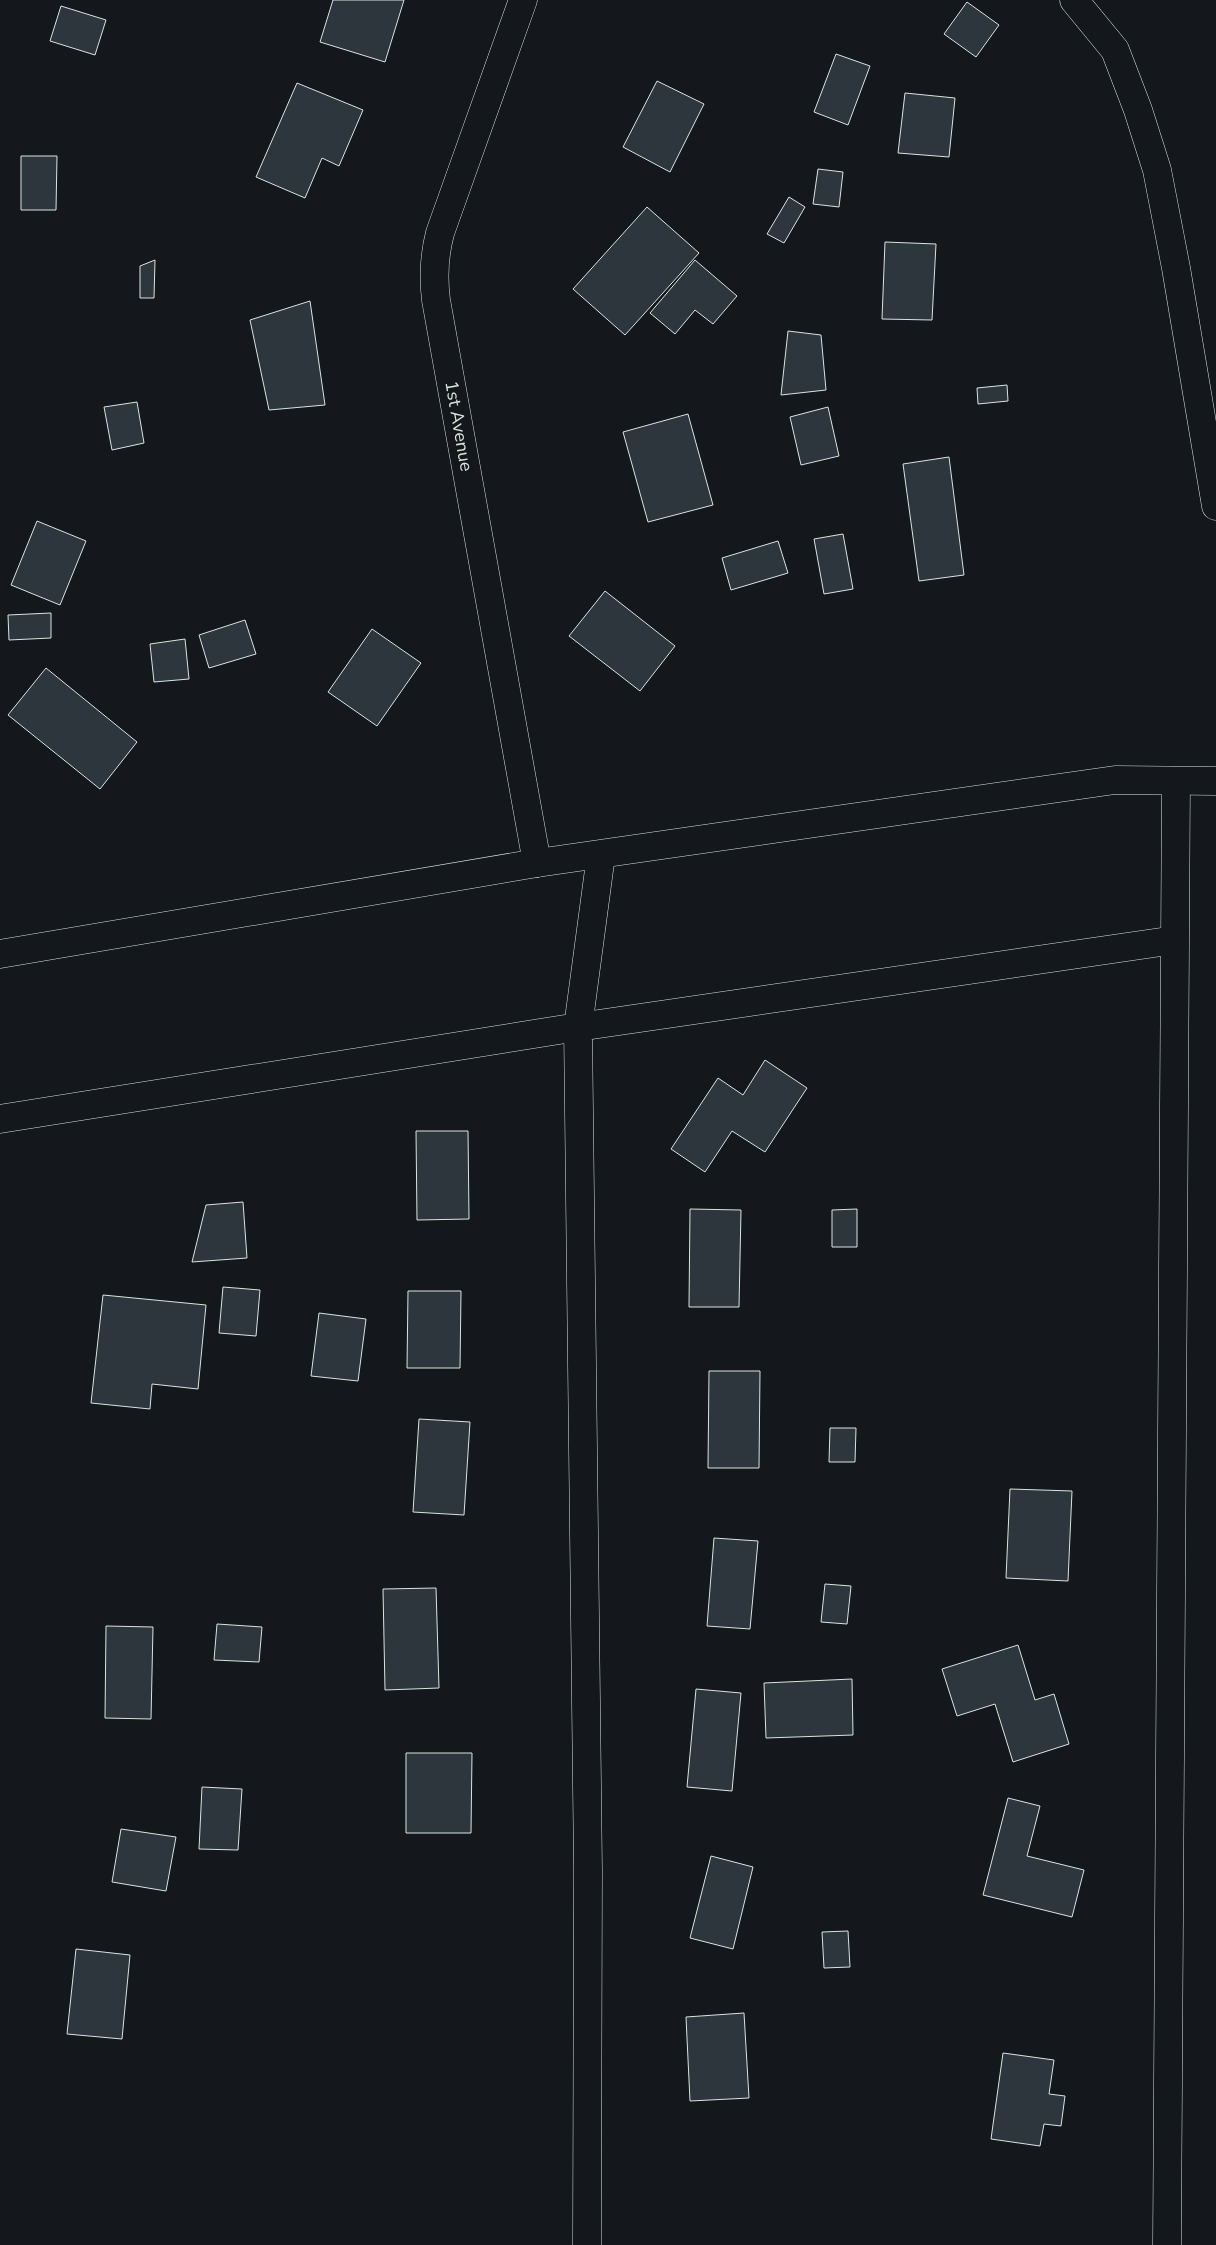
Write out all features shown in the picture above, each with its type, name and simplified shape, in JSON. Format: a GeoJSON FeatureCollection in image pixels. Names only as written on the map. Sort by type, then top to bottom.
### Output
{"type":"FeatureCollection","features":[{"type":"Feature","properties":{"kind":"street","name":"1st Avenue"},"geometry":{"type":"LineString","coordinates":[[523,0],[440,233],[434,255],[434,280],[436,300],[537,863]]}},
{"type":"Feature","properties":{"kind":"street"},"geometry":{"type":"LineString","coordinates":[[1074,0],[1115,50],[1138,110],[1157,170],[1176,268],[1216,506]]}},
{"type":"Feature","properties":{"kind":"street"},"geometry":{"type":"LineString","coordinates":[[0,954],[537,863],[1115,780],[1216,781]]}},
{"type":"Feature","properties":{"kind":"street"},"geometry":{"type":"LineString","coordinates":[[1167,2245],[1176,781]]}},
{"type":"Feature","properties":{"kind":"street"},"geometry":{"type":"LineString","coordinates":[[587,2245],[588,1870],[578,1027],[601,855]]}},
{"type":"Feature","properties":{"kind":"street"},"geometry":{"type":"LineString","coordinates":[[0,1119],[578,1027],[1175,940]]}},
{"type":"Feature","properties":{"kind":"building"},"geometry":{"type":"Polygon","coordinates":[[[333,0],[404,0],[385,62],[320,42],[333,0]]]}},
{"type":"Feature","properties":{"kind":"building"},"geometry":{"type":"Polygon","coordinates":[[[967,2],[999,25],[976,57],[944,34],[967,2]]]}},
{"type":"Feature","properties":{"kind":"building"},"geometry":{"type":"Polygon","coordinates":[[[61,6],[106,20],[95,55],[50,41],[61,6]]]}},
{"type":"Feature","properties":{"kind":"building"},"geometry":{"type":"Polygon","coordinates":[[[836,54],[870,66],[848,125],[814,112],[836,54]]]}},
{"type":"Feature","properties":{"kind":"building"},"geometry":{"type":"Polygon","coordinates":[[[657,81],[704,104],[670,172],[623,147],[657,81]]]}},
{"type":"Feature","properties":{"kind":"building"},"geometry":{"type":"Polygon","coordinates":[[[297,83],[363,110],[339,166],[322,158],[305,198],[256,177],[297,83]]]}},
{"type":"Feature","properties":{"kind":"building"},"geometry":{"type":"Polygon","coordinates":[[[905,93],[955,98],[949,157],[898,153],[905,93]]]}},
{"type":"Feature","properties":{"kind":"building"},"geometry":{"type":"Polygon","coordinates":[[[21,156],[57,156],[56,210],[21,210],[21,156]]]}},
{"type":"Feature","properties":{"kind":"building"},"geometry":{"type":"Polygon","coordinates":[[[818,169],[843,172],[839,207],[813,204],[818,169]]]}},
{"type":"Feature","properties":{"kind":"building"},"geometry":{"type":"Polygon","coordinates":[[[789,197],[805,207],[784,243],[767,234],[789,197]]]}},
{"type":"Feature","properties":{"kind":"building"},"geometry":{"type":"Polygon","coordinates":[[[647,207],[699,253],[625,335],[573,289],[647,207]]]}},
{"type":"Feature","properties":{"kind":"building"},"geometry":{"type":"Polygon","coordinates":[[[885,242],[936,244],[932,320],[882,319],[885,242]]]}},
{"type":"Feature","properties":{"kind":"building"},"geometry":{"type":"Polygon","coordinates":[[[155,260],[154,298],[140,298],[140,266],[155,260]]]}},
{"type":"Feature","properties":{"kind":"building"},"geometry":{"type":"Polygon","coordinates":[[[695,260],[737,296],[713,324],[695,310],[675,334],[650,313],[695,260]]]}},
{"type":"Feature","properties":{"kind":"building"},"geometry":{"type":"Polygon","coordinates":[[[310,301],[325,405],[269,410],[250,320],[310,301]]]}},
{"type":"Feature","properties":{"kind":"building"},"geometry":{"type":"Polygon","coordinates":[[[788,331],[821,335],[826,390],[781,395],[788,331]]]}},
{"type":"Feature","properties":{"kind":"building"},"geometry":{"type":"Polygon","coordinates":[[[1007,385],[1008,401],[978,404],[977,388],[1007,385]]]}},
{"type":"Feature","properties":{"kind":"building"},"geometry":{"type":"Polygon","coordinates":[[[137,402],[144,443],[112,450],[104,407],[137,402]]]}},
{"type":"Feature","properties":{"kind":"building"},"geometry":{"type":"Polygon","coordinates":[[[828,407],[839,456],[801,465],[790,417],[828,407]]]}},
{"type":"Feature","properties":{"kind":"building"},"geometry":{"type":"Polygon","coordinates":[[[688,414],[713,505],[648,522],[623,432],[688,414]]]}},
{"type":"Feature","properties":{"kind":"building"},"geometry":{"type":"Polygon","coordinates":[[[949,457],[964,575],[919,581],[903,464],[949,457]]]}},
{"type":"Feature","properties":{"kind":"building"},"geometry":{"type":"Polygon","coordinates":[[[37,521],[86,541],[60,605],[11,585],[37,521]]]}},
{"type":"Feature","properties":{"kind":"building"},"geometry":{"type":"Polygon","coordinates":[[[843,534],[853,589],[824,594],[814,539],[843,534]]]}},
{"type":"Feature","properties":{"kind":"building"},"geometry":{"type":"Polygon","coordinates":[[[778,541],[788,573],[731,590],[722,558],[778,541]]]}},
{"type":"Feature","properties":{"kind":"building"},"geometry":{"type":"Polygon","coordinates":[[[605,591],[675,646],[640,691],[569,636],[605,591]]]}},
{"type":"Feature","properties":{"kind":"building"},"geometry":{"type":"Polygon","coordinates":[[[51,613],[51,638],[9,640],[8,615],[51,613]]]}},
{"type":"Feature","properties":{"kind":"building"},"geometry":{"type":"Polygon","coordinates":[[[245,620],[256,654],[209,668],[199,635],[245,620]]]}},
{"type":"Feature","properties":{"kind":"building"},"geometry":{"type":"Polygon","coordinates":[[[372,629],[421,663],[377,726],[328,692],[372,629]]]}},
{"type":"Feature","properties":{"kind":"building"},"geometry":{"type":"Polygon","coordinates":[[[185,639],[189,679],[154,682],[150,644],[185,639]]]}},
{"type":"Feature","properties":{"kind":"building"},"geometry":{"type":"Polygon","coordinates":[[[46,668],[137,742],[100,789],[8,715],[46,668]]]}},
{"type":"Feature","properties":{"kind":"building"},"geometry":{"type":"Polygon","coordinates":[[[765,1060],[807,1088],[765,1152],[732,1131],[705,1172],[671,1149],[718,1078],[743,1095],[765,1060]]]}},
{"type":"Feature","properties":{"kind":"building"},"geometry":{"type":"Polygon","coordinates":[[[416,1131],[468,1131],[469,1219],[417,1220],[416,1131]]]}},
{"type":"Feature","properties":{"kind":"building"},"geometry":{"type":"Polygon","coordinates":[[[243,1202],[247,1258],[192,1262],[206,1205],[243,1202]]]}},
{"type":"Feature","properties":{"kind":"building"},"geometry":{"type":"Polygon","coordinates":[[[690,1209],[741,1210],[739,1307],[689,1307],[690,1209]]]}},
{"type":"Feature","properties":{"kind":"building"},"geometry":{"type":"Polygon","coordinates":[[[857,1209],[857,1247],[832,1247],[832,1210],[857,1209]]]}},
{"type":"Feature","properties":{"kind":"building"},"geometry":{"type":"Polygon","coordinates":[[[223,1287],[260,1290],[256,1336],[219,1333],[223,1287]]]}},
{"type":"Feature","properties":{"kind":"building"},"geometry":{"type":"Polygon","coordinates":[[[408,1291],[461,1291],[460,1368],[407,1368],[408,1291]]]}},
{"type":"Feature","properties":{"kind":"building"},"geometry":{"type":"Polygon","coordinates":[[[103,1295],[206,1305],[198,1389],[152,1384],[150,1409],[91,1403],[103,1295]]]}},
{"type":"Feature","properties":{"kind":"building"},"geometry":{"type":"Polygon","coordinates":[[[319,1313],[366,1319],[358,1381],[311,1376],[319,1313]]]}},
{"type":"Feature","properties":{"kind":"building"},"geometry":{"type":"Polygon","coordinates":[[[709,1371],[760,1371],[759,1468],[708,1468],[709,1371]]]}},
{"type":"Feature","properties":{"kind":"building"},"geometry":{"type":"Polygon","coordinates":[[[419,1419],[470,1422],[464,1515],[413,1512],[419,1419]]]}},
{"type":"Feature","properties":{"kind":"building"},"geometry":{"type":"Polygon","coordinates":[[[830,1428],[856,1428],[855,1462],[829,1462],[830,1428]]]}},
{"type":"Feature","properties":{"kind":"building"},"geometry":{"type":"Polygon","coordinates":[[[1010,1489],[1072,1491],[1068,1581],[1006,1578],[1010,1489]]]}},
{"type":"Feature","properties":{"kind":"building"},"geometry":{"type":"Polygon","coordinates":[[[714,1538],[758,1541],[750,1629],[707,1626],[714,1538]]]}},
{"type":"Feature","properties":{"kind":"building"},"geometry":{"type":"Polygon","coordinates":[[[825,1584],[851,1586],[847,1624],[821,1622],[825,1584]]]}},
{"type":"Feature","properties":{"kind":"building"},"geometry":{"type":"Polygon","coordinates":[[[436,1588],[439,1688],[385,1690],[383,1589],[436,1588]]]}},
{"type":"Feature","properties":{"kind":"building"},"geometry":{"type":"Polygon","coordinates":[[[217,1624],[262,1627],[259,1662],[214,1660],[217,1624]]]}},
{"type":"Feature","properties":{"kind":"building"},"geometry":{"type":"Polygon","coordinates":[[[106,1626],[153,1627],[151,1719],[105,1718],[106,1626]]]}},
{"type":"Feature","properties":{"kind":"building"},"geometry":{"type":"Polygon","coordinates":[[[1018,1645],[1035,1700],[1054,1694],[1069,1744],[1013,1762],[995,1704],[957,1716],[942,1669],[1018,1645]]]}},
{"type":"Feature","properties":{"kind":"building"},"geometry":{"type":"Polygon","coordinates":[[[852,1679],[853,1735],[766,1738],[764,1683],[852,1679]]]}},
{"type":"Feature","properties":{"kind":"building"},"geometry":{"type":"Polygon","coordinates":[[[696,1689],[741,1693],[732,1791],[687,1787],[696,1689]]]}},
{"type":"Feature","properties":{"kind":"building"},"geometry":{"type":"Polygon","coordinates":[[[406,1753],[472,1753],[471,1833],[406,1833],[406,1753]]]}},
{"type":"Feature","properties":{"kind":"building"},"geometry":{"type":"Polygon","coordinates":[[[202,1787],[242,1789],[238,1850],[199,1849],[202,1787]]]}},
{"type":"Feature","properties":{"kind":"building"},"geometry":{"type":"Polygon","coordinates":[[[1008,1798],[1040,1806],[1027,1856],[1084,1870],[1072,1917],[983,1895],[1008,1798]]]}},
{"type":"Feature","properties":{"kind":"building"},"geometry":{"type":"Polygon","coordinates":[[[121,1829],[176,1837],[166,1891],[112,1882],[121,1829]]]}},
{"type":"Feature","properties":{"kind":"building"},"geometry":{"type":"Polygon","coordinates":[[[711,1856],[753,1867],[733,1949],[690,1938],[711,1856]]]}},
{"type":"Feature","properties":{"kind":"building"},"geometry":{"type":"Polygon","coordinates":[[[848,1931],[850,1967],[824,1968],[822,1932],[848,1931]]]}},
{"type":"Feature","properties":{"kind":"building"},"geometry":{"type":"Polygon","coordinates":[[[76,1949],[130,1955],[122,2039],[67,2034],[76,1949]]]}},
{"type":"Feature","properties":{"kind":"building"},"geometry":{"type":"Polygon","coordinates":[[[744,2013],[749,2098],[690,2101],[686,2017],[744,2013]]]}},
{"type":"Feature","properties":{"kind":"building"},"geometry":{"type":"Polygon","coordinates":[[[1003,2053],[1054,2060],[1049,2094],[1065,2096],[1061,2126],[1044,2124],[1040,2146],[991,2139],[1003,2053]]]}}]}
